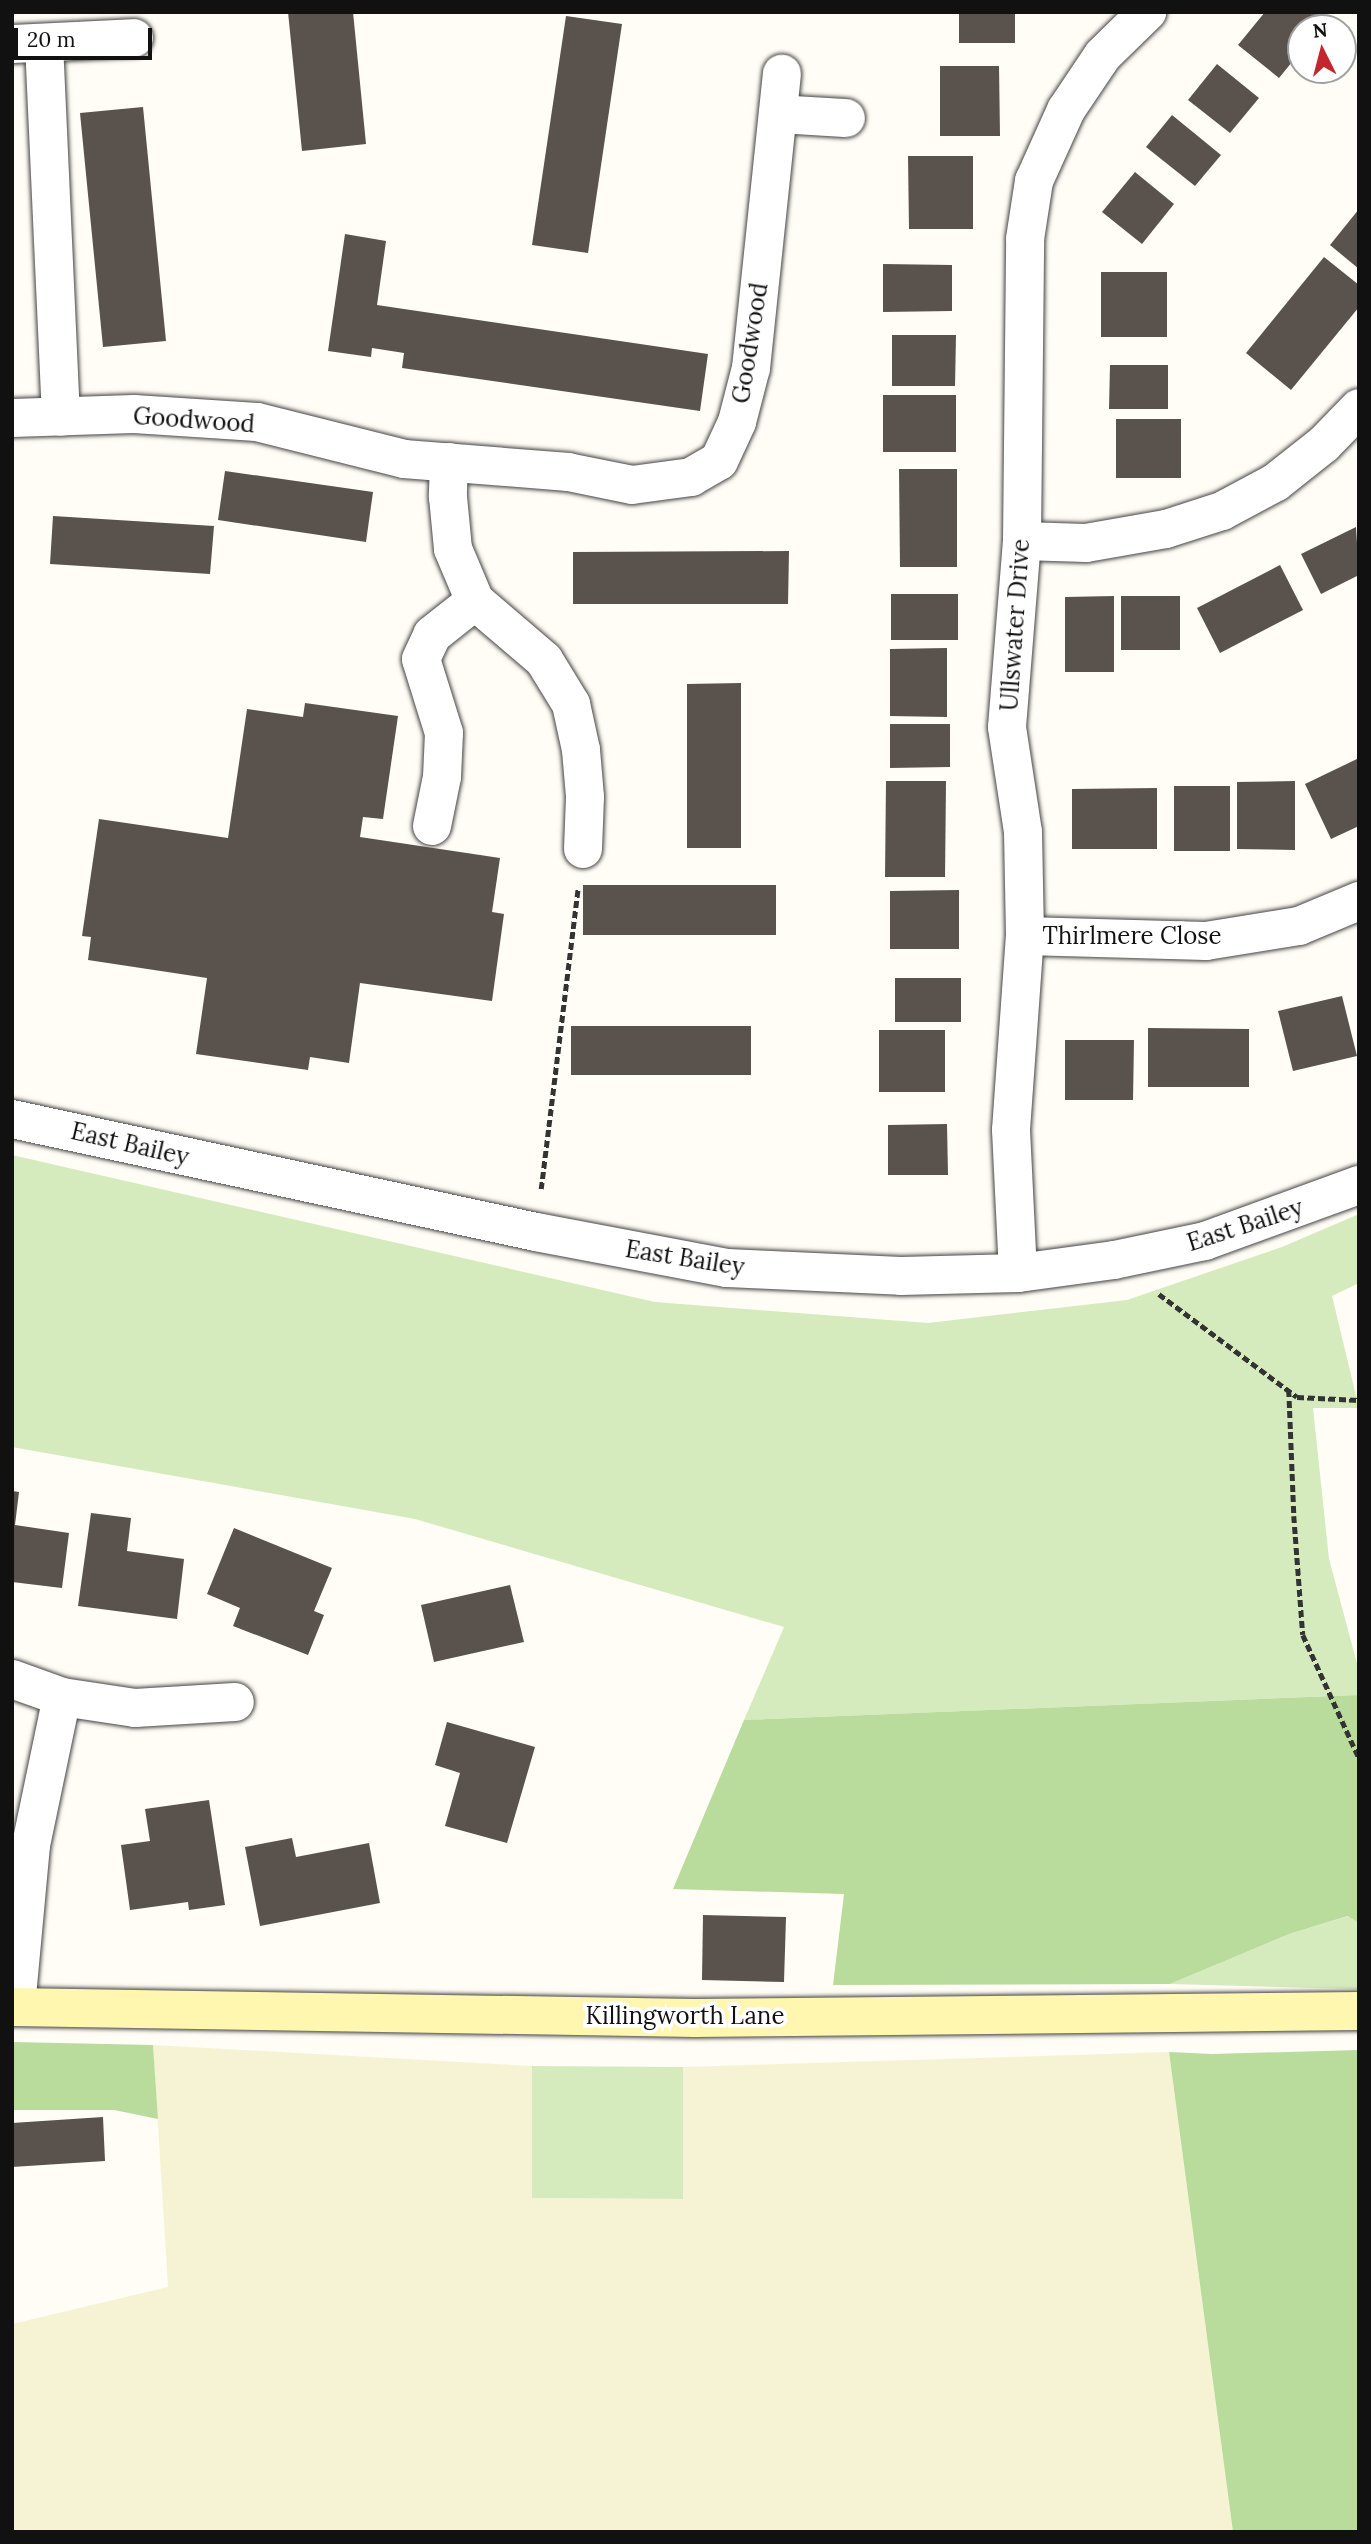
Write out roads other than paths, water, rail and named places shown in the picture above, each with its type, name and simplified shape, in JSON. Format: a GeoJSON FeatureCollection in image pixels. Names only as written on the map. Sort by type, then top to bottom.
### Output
{"type":"FeatureCollection","features":[{"type":"Feature","properties":{"kind":"main road","name":"Killingworth Lane"},"geometry":{"type":"LineString","coordinates":[[14,2007],[695,2018],[1359,2011]]}},
{"type":"Feature","properties":{"kind":"street","name":"Ullswater Drive"},"geometry":{"type":"LineString","coordinates":[[1018,1273],[1011,1130],[1025,936],[1023,832],[1007,727],[1022,541],[1025,239],[1034,181],[1066,110],[1103,55],[1147,12]]}},
{"type":"Feature","properties":{"kind":"street"},"geometry":{"type":"LineString","coordinates":[[61,416],[28,43],[134,38]]}},
{"type":"Feature","properties":{"kind":"street","name":"Goodwood"},"geometry":{"type":"LineString","coordinates":[[12,418],[134,414],[257,422],[404,460],[568,472],[632,485],[691,477],[719,461],[737,422],[751,368],[782,75]]}},
{"type":"Feature","properties":{"kind":"street"},"geometry":{"type":"LineString","coordinates":[[778,114],[846,118]]}},
{"type":"Feature","properties":{"kind":"street"},"geometry":{"type":"LineString","coordinates":[[1022,541],[1086,542],[1166,530],[1222,511],[1276,482],[1324,444],[1359,408]]}},
{"type":"Feature","properties":{"kind":"street"},"geometry":{"type":"LineString","coordinates":[[449,462],[448,497],[453,550],[475,601],[544,660],[571,704],[581,750],[585,797],[583,849]]}},
{"type":"Feature","properties":{"kind":"street"},"geometry":{"type":"LineString","coordinates":[[432,826],[442,777],[444,733],[421,659],[432,635],[475,601]]}},
{"type":"Feature","properties":{"kind":"street","name":"Thirlmere Close"},"geometry":{"type":"LineString","coordinates":[[1025,936],[1206,941],[1299,926],[1359,901]]}},
{"type":"Feature","properties":{"kind":"street","name":"East Bailey"},"geometry":{"type":"LineString","coordinates":[[12,1119],[536,1232],[727,1268],[901,1276],[1018,1273],[1114,1260],[1205,1241],[1359,1185]]}},
{"type":"Feature","properties":{"kind":"street"},"geometry":{"type":"LineString","coordinates":[[12,1679],[62,1698],[135,1708],[235,1702]]}},
{"type":"Feature","properties":{"kind":"street"},"geometry":{"type":"LineString","coordinates":[[14,2007],[31,1845],[62,1698]]}}]}
